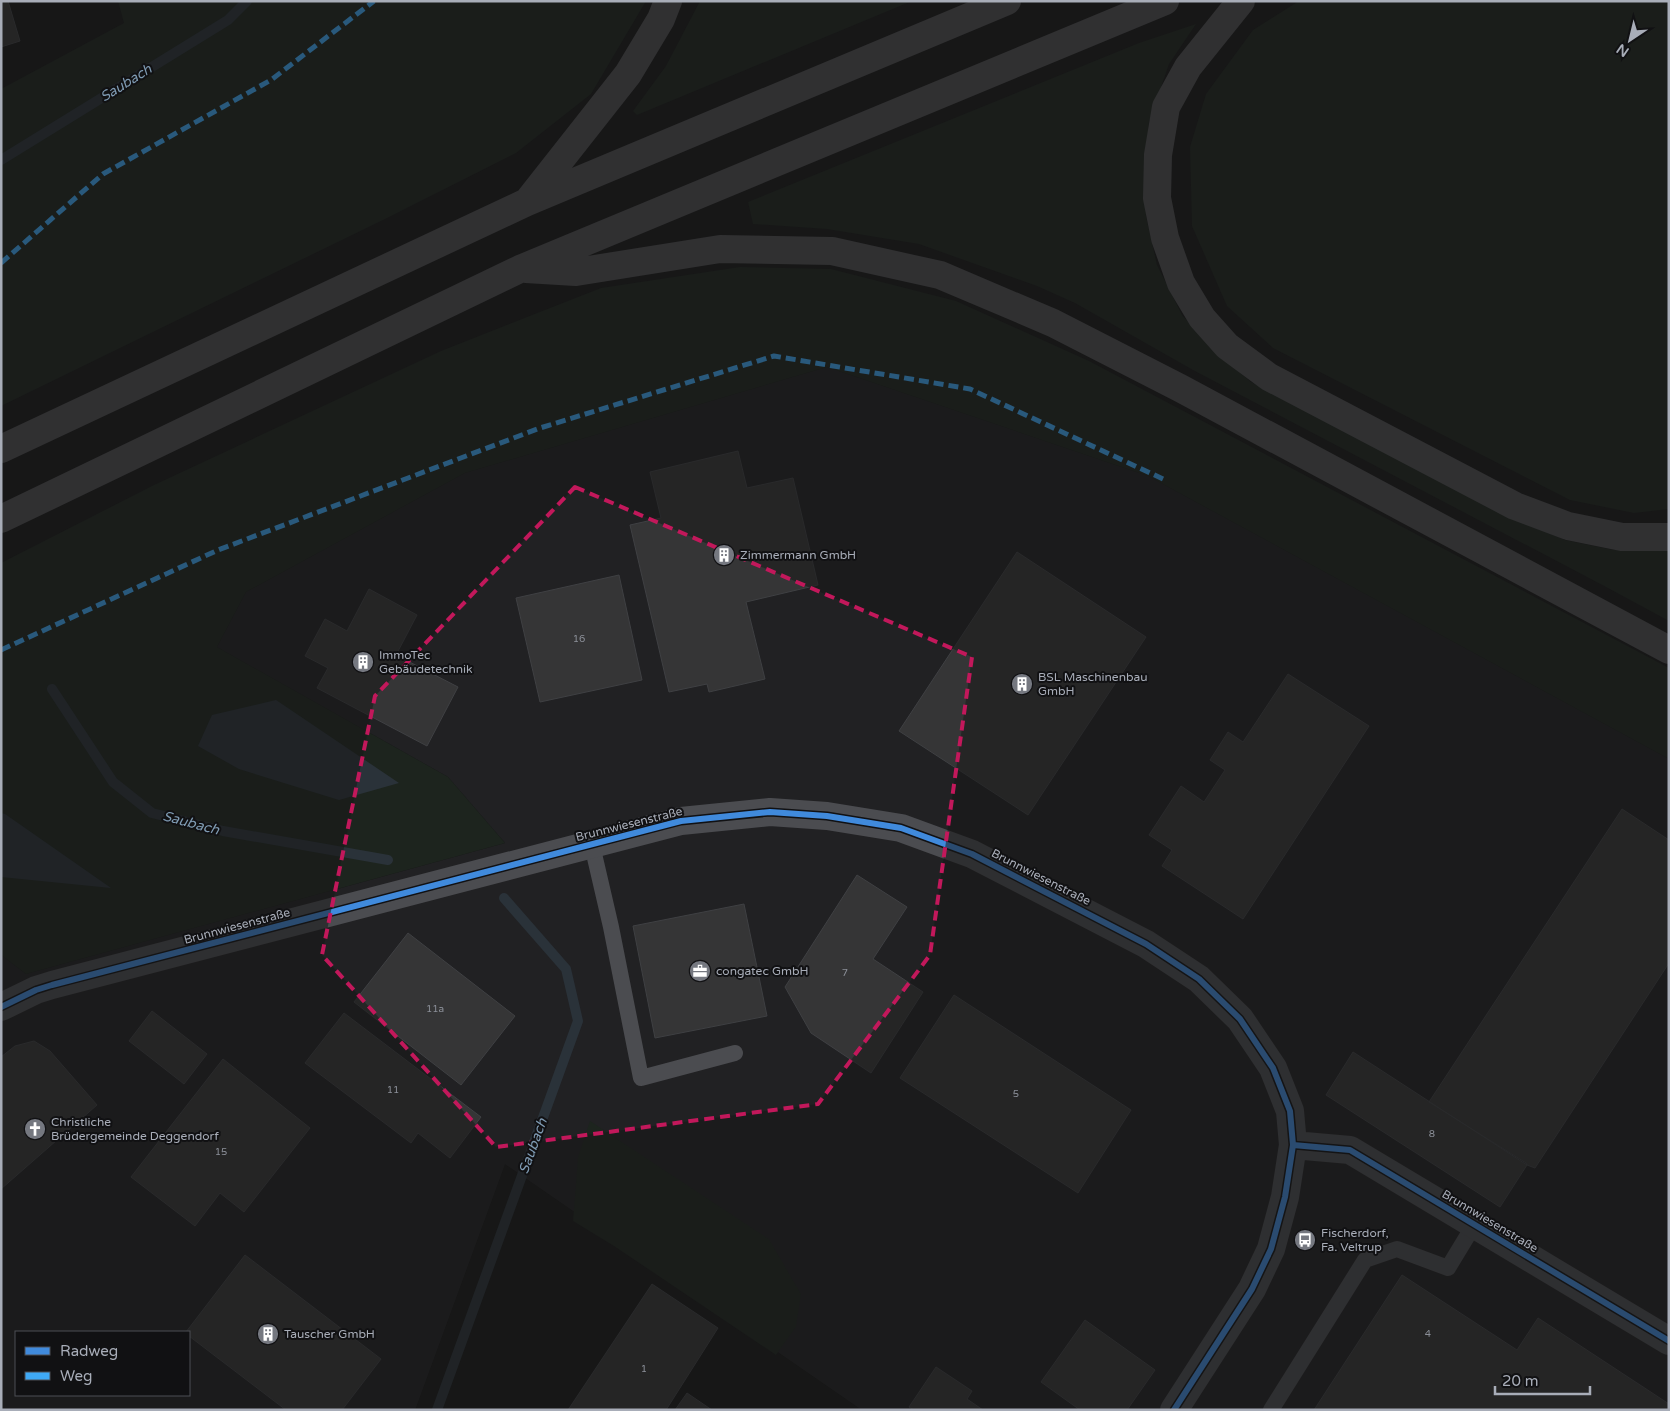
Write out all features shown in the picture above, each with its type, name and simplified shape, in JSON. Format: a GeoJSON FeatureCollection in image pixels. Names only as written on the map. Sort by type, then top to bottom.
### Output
{"type":"FeatureCollection","features":[{"type":"Feature","properties":{"kind":"highway"},"geometry":{"type":"LineString","coordinates":[[527,202],[628,74],[661,19],[668,1]]}},
{"type":"Feature","properties":{"kind":"highway"},"geometry":{"type":"LineString","coordinates":[[1,449],[527,202],[1007,1]]}},
{"type":"Feature","properties":{"kind":"highway"},"geometry":{"type":"LineString","coordinates":[[1,519],[520,268],[1165,1]]}},
{"type":"Feature","properties":{"kind":"highway"},"geometry":{"type":"LineString","coordinates":[[1241,1],[1188,67],[1166,107],[1158,154],[1157,198],[1165,238],[1181,283],[1202,318],[1227,346],[1269,377],[1515,506],[1568,526],[1622,537],[1669,537]]}},
{"type":"Feature","properties":{"kind":"highway"},"geometry":{"type":"LineString","coordinates":[[520,268],[576,272],[729,249],[832,251],[940,275],[1053,323],[1180,388],[1669,650]]}},
{"type":"Feature","properties":{"kind":"street","name":"Brunnwiesenstraße"},"geometry":{"type":"LineString","coordinates":[[1,1007],[36,990],[52,985],[681,821],[770,812],[827,816],[901,828],[972,854],[1146,944],[1199,978],[1240,1019],[1273,1068],[1290,1111],[1293,1145],[1285,1197],[1271,1249],[1252,1289],[1174,1410]]}},
{"type":"Feature","properties":{"kind":"street","name":"Brunnwiesenstraße"},"geometry":{"type":"LineString","coordinates":[[1293,1145],[1350,1150],[1669,1341]]}},
{"type":"Feature","properties":{"kind":"lane"},"geometry":{"type":"LineString","coordinates":[[592,845],[611,927],[641,1078],[735,1053]]}},
{"type":"Feature","properties":{"kind":"lane"},"geometry":{"type":"LineString","coordinates":[[1271,1410],[1364,1260],[1397,1248],[1448,1268],[1474,1225]]}},
{"type":"Feature","properties":{"kind":"highlighted area"},"geometry":{"type":"Polygon","coordinates":[[[575,487],[972,657],[930,955],[818,1104],[496,1147],[322,955],[375,696],[575,487]]]}},
{"type":"Feature","properties":{"kind":"shaded area"},"geometry":{"type":"Polygon","coordinates":[[[118,1],[646,1],[591,94],[516,153],[1,406],[1,89],[124,23],[118,1]]]}},
{"type":"Feature","properties":{"kind":"shaded area"},"geometry":{"type":"Polygon","coordinates":[[[700,1],[912,1],[637,115],[633,111],[666,66],[700,1]]]}},
{"type":"Feature","properties":{"kind":"shaded area"},"geometry":{"type":"Polygon","coordinates":[[[1299,1],[1669,1],[1669,509],[1634,513],[1570,500],[1273,348],[1227,306],[1192,226],[1190,147],[1206,94],[1253,30],[1299,1]]]}},
{"type":"Feature","properties":{"kind":"shaded area"},"geometry":{"type":"Polygon","coordinates":[[[1196,24],[1169,64],[1149,122],[1145,168],[1146,216],[1157,265],[1182,315],[1214,351],[1251,382],[1508,516],[1565,540],[1614,550],[1669,550],[1669,621],[1193,370],[1075,303],[1037,286],[919,244],[827,229],[753,224],[748,202],[1139,43],[1196,24]]]}},
{"type":"Feature","properties":{"kind":"shaded area"},"geometry":{"type":"Polygon","coordinates":[[[740,267],[831,269],[956,301],[1089,361],[1669,668],[1669,759],[1148,476],[827,367],[465,473],[246,592],[217,647],[448,777],[505,843],[26,974],[1,955],[1,563],[154,485],[441,351],[601,288],[740,267]]]}},
{"type":"Feature","properties":{"kind":"shaded area"},"geometry":{"type":"Polygon","coordinates":[[[827,367],[1148,476],[1669,759],[1669,1410],[862,1410],[505,1164],[415,1410],[1,1410],[1,955],[26,974],[505,843],[448,777],[217,647],[246,592],[465,473],[827,367]]]}},
{"type":"Feature","properties":{"kind":"shaded area"},"geometry":{"type":"Polygon","coordinates":[[[276,700],[399,783],[339,800],[239,769],[198,746],[212,715],[276,700]]]}},
{"type":"Feature","properties":{"kind":"shaded area"},"geometry":{"type":"Polygon","coordinates":[[[1,813],[5,814],[111,888],[1,877],[1,813]]]}},
{"type":"Feature","properties":{"kind":"shaded area"},"geometry":{"type":"Polygon","coordinates":[[[590,1121],[769,1239],[801,1294],[796,1327],[776,1355],[614,1246],[573,1221],[578,1157],[590,1121]]]}},
{"type":"Feature","properties":{"kind":"building"},"geometry":{"type":"Polygon","coordinates":[[[1,1],[8,1],[20,41],[1,47],[1,1]]]}},
{"type":"Feature","properties":{"kind":"building","name":"Zimmermann GmbH"},"geometry":{"type":"Polygon","coordinates":[[[738,451],[747,488],[793,478],[818,585],[746,602],[765,679],[709,692],[707,684],[669,692],[630,525],[661,518],[650,472],[738,451]]]}},
{"type":"Feature","properties":{"kind":"building","name":"BSL Maschinenbau GmbH"},"geometry":{"type":"Polygon","coordinates":[[[1017,552],[1146,637],[1028,815],[899,731],[1017,552]]]}},
{"type":"Feature","properties":{"kind":"building"},"geometry":{"type":"Polygon","coordinates":[[[619,575],[642,680],[540,702],[516,598],[619,575]]]}},
{"type":"Feature","properties":{"kind":"building","name":"ImmoTec Gebäudetechnik"},"geometry":{"type":"Polygon","coordinates":[[[369,589],[417,615],[396,655],[458,687],[427,746],[317,688],[328,668],[305,656],[325,619],[347,631],[369,589]]]}},
{"type":"Feature","properties":{"kind":"building"},"geometry":{"type":"Polygon","coordinates":[[[1288,674],[1369,726],[1243,919],[1162,866],[1172,850],[1149,835],[1181,786],[1204,802],[1225,770],[1210,760],[1228,732],[1243,742],[1288,674]]]}},
{"type":"Feature","properties":{"kind":"building"},"geometry":{"type":"Polygon","coordinates":[[[1622,809],[1669,840],[1669,963],[1535,1168],[1527,1165],[1429,1102],[1622,809]]]}},
{"type":"Feature","properties":{"kind":"building"},"geometry":{"type":"Polygon","coordinates":[[[857,875],[907,907],[873,959],[923,992],[871,1073],[811,1033],[785,987],[857,875]]]}},
{"type":"Feature","properties":{"kind":"building","name":"congatec GmbH"},"geometry":{"type":"Polygon","coordinates":[[[744,904],[767,1016],[655,1038],[633,926],[744,904]]]}},
{"type":"Feature","properties":{"kind":"building"},"geometry":{"type":"Polygon","coordinates":[[[408,933],[515,1016],[461,1085],[354,1002],[408,933]]]}},
{"type":"Feature","properties":{"kind":"building"},"geometry":{"type":"Polygon","coordinates":[[[954,995],[1131,1110],[1078,1193],[900,1078],[954,995]]]}},
{"type":"Feature","properties":{"kind":"building"},"geometry":{"type":"Polygon","coordinates":[[[152,1011],[207,1054],[184,1084],[129,1041],[152,1011]]]}},
{"type":"Feature","properties":{"kind":"building"},"geometry":{"type":"Polygon","coordinates":[[[344,1013],[481,1117],[450,1158],[418,1133],[411,1143],[305,1063],[344,1013]]]}},
{"type":"Feature","properties":{"kind":"building","name":"Christliche Brüdergemeinde Deggendorf"},"geometry":{"type":"Polygon","coordinates":[[[34,1041],[50,1051],[97,1105],[1,1189],[1,1057],[15,1046],[34,1041]]]}},
{"type":"Feature","properties":{"kind":"building"},"geometry":{"type":"Polygon","coordinates":[[[1353,1052],[1527,1165],[1500,1207],[1326,1095],[1353,1052]]]}},
{"type":"Feature","properties":{"kind":"building"},"geometry":{"type":"Polygon","coordinates":[[[223,1059],[310,1128],[244,1212],[220,1193],[195,1226],[131,1177],[223,1059]]]}},
{"type":"Feature","properties":{"kind":"building","name":"Tauscher GmbH"},"geometry":{"type":"Polygon","coordinates":[[[245,1255],[381,1359],[342,1410],[286,1410],[190,1337],[190,1331],[187,1331],[245,1255]]]}},
{"type":"Feature","properties":{"kind":"building"},"geometry":{"type":"Polygon","coordinates":[[[1402,1275],[1517,1350],[1538,1318],[1669,1404],[1669,1410],[1314,1410],[1402,1275]]]}},
{"type":"Feature","properties":{"kind":"building"},"geometry":{"type":"Polygon","coordinates":[[[652,1284],[718,1328],[666,1410],[568,1410],[652,1284]]]}},
{"type":"Feature","properties":{"kind":"building"},"geometry":{"type":"Polygon","coordinates":[[[1085,1320],[1155,1370],[1127,1410],[1080,1410],[1041,1382],[1085,1320]]]}},
{"type":"Feature","properties":{"kind":"building"},"geometry":{"type":"Polygon","coordinates":[[[936,1367],[972,1391],[967,1399],[983,1410],[914,1410],[909,1407],[936,1367]]]}},
{"type":"Feature","properties":{"kind":"building"},"geometry":{"type":"Polygon","coordinates":[[[687,1393],[712,1410],[675,1410],[687,1393]]]}},
{"type":"Feature","properties":{"kind":"waterway","name":"Saubach"},"geometry":{"type":"LineString","coordinates":[[1,160],[228,20],[247,1]]}},
{"type":"Feature","properties":{"kind":"waterway","name":"Saubach"},"geometry":{"type":"LineString","coordinates":[[52,689],[113,782],[152,813],[223,831],[388,860]]}},
{"type":"Feature","properties":{"kind":"waterway","name":"Saubach"},"geometry":{"type":"LineString","coordinates":[[437,1410],[578,1021],[566,969],[504,898]]}},
{"type":"Feature","properties":{"kind":"marked path"},"geometry":{"type":"LineString","coordinates":[[1,263],[103,174],[271,80],[374,1]]}},
{"type":"Feature","properties":{"kind":"marked path"},"geometry":{"type":"LineString","coordinates":[[1,650],[218,550],[540,428],[774,356],[970,389],[1163,479]]}},
{"type":"Feature","properties":{"kind":"cycle path"},"geometry":{"type":"LineString","coordinates":[[1,1007],[36,990],[52,985],[681,821],[770,812],[827,816],[901,828],[972,854],[1146,944],[1199,979],[1240,1019],[1273,1068],[1290,1111],[1293,1145],[1285,1197],[1271,1249],[1252,1289],[1174,1410]]}},
{"type":"Feature","properties":{"kind":"cycle path"},"geometry":{"type":"LineString","coordinates":[[1293,1145],[1350,1150],[1669,1341]]}},
{"type":"Feature","properties":{"kind":"place","name":"Zimmermann GmbH"},"geometry":{"type":"Point","coordinates":[724,555]}},
{"type":"Feature","properties":{"kind":"place","name":"ImmoTec Gebäudetechnik"},"geometry":{"type":"Point","coordinates":[363,662]}},
{"type":"Feature","properties":{"kind":"place","name":"BSL Maschinenbau GmbH"},"geometry":{"type":"Point","coordinates":[1022,684]}},
{"type":"Feature","properties":{"kind":"place","name":"congatec GmbH"},"geometry":{"type":"Point","coordinates":[700,971]}},
{"type":"Feature","properties":{"kind":"place","name":"Christliche Brüdergemeinde Deggendorf"},"geometry":{"type":"Point","coordinates":[35,1129]}},
{"type":"Feature","properties":{"kind":"place","name":"Fischerdorf, Fa. Veltrup"},"geometry":{"type":"Point","coordinates":[1305,1240]}},
{"type":"Feature","properties":{"kind":"place","name":"Tauscher GmbH"},"geometry":{"type":"Point","coordinates":[268,1334]}}]}
